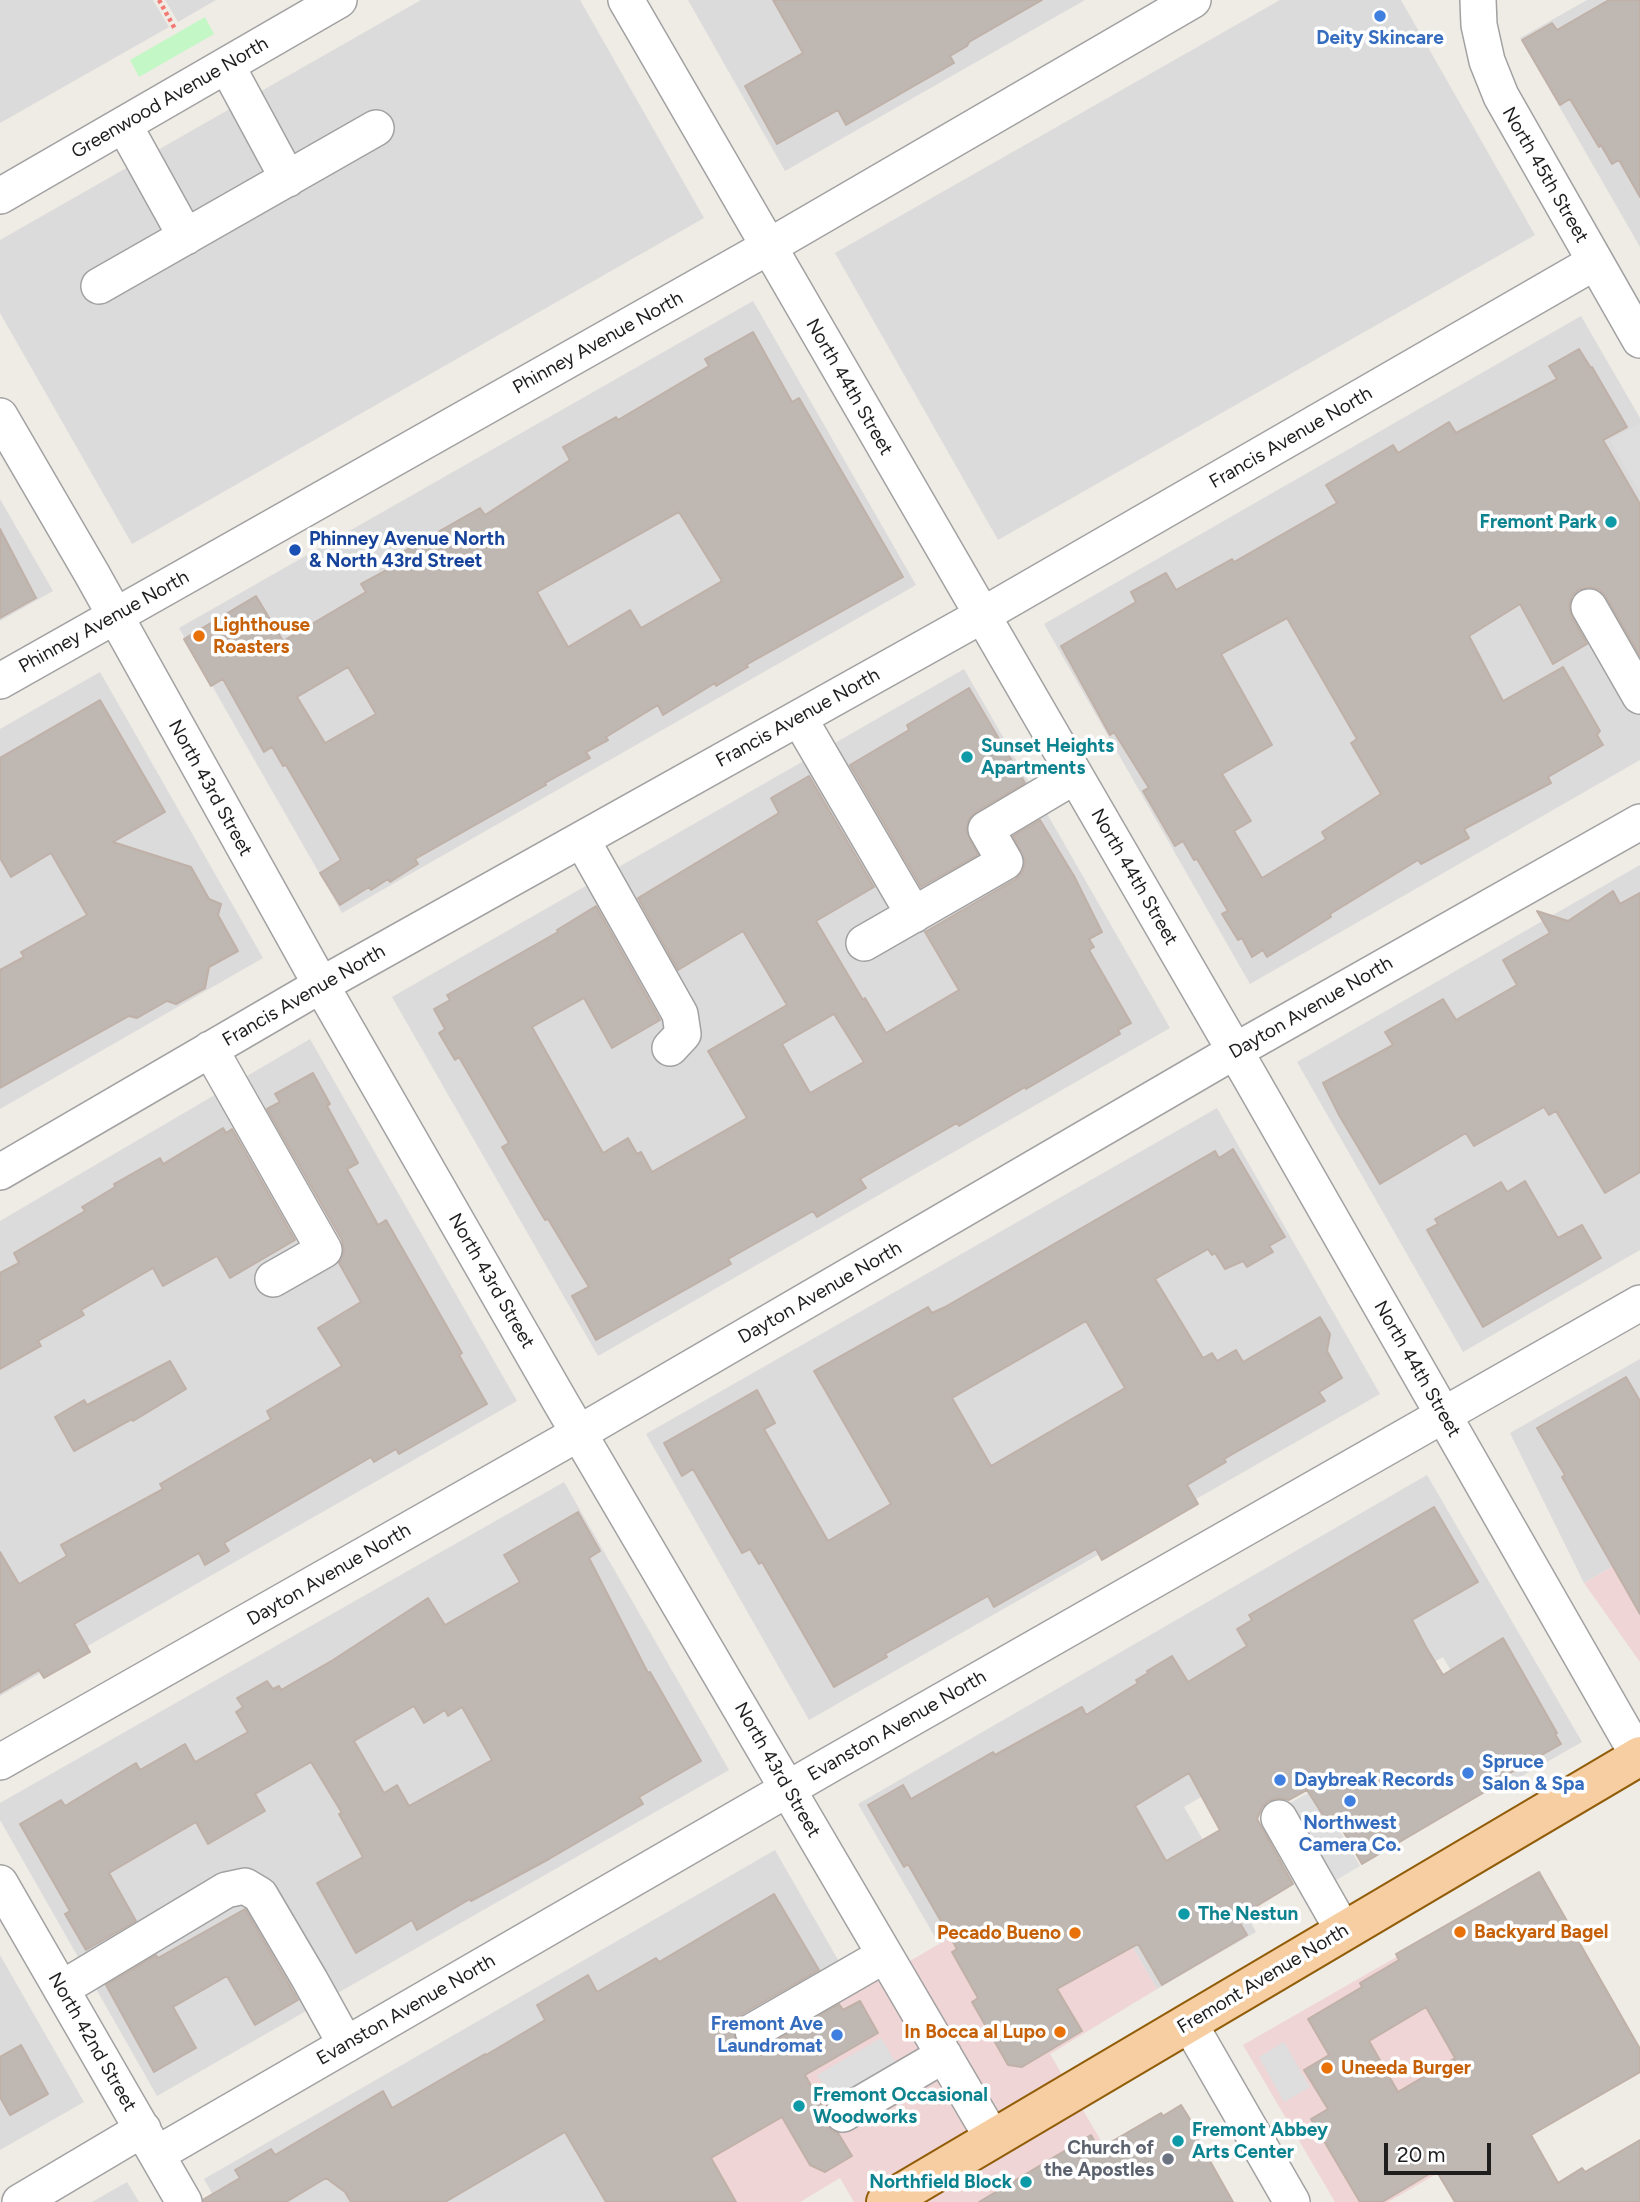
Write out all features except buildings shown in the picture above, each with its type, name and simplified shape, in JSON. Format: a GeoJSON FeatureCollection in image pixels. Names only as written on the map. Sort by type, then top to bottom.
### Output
{"type":"FeatureCollection","features":[{"type":"Feature","properties":{"kind":"main road","name":"Fremont Avenue North"},"geometry":{"type":"LineString","coordinates":[[886,2202],[1640,1756]]}},
{"type":"Feature","properties":{"kind":"street","name":"Greenwood Avenue North"},"geometry":{"type":"LineString","coordinates":[[0,196],[339,0]]}},
{"type":"Feature","properties":{"kind":"street","name":"North 44th Street"},"geometry":{"type":"LineString","coordinates":[[626,0],[1640,1756]]}},
{"type":"Feature","properties":{"kind":"street","name":"Phinney Avenue North"},"geometry":{"type":"LineString","coordinates":[[0,681],[768,247],[1193,0]]}},
{"type":"Feature","properties":{"kind":"street","name":"North 45th Street"},"geometry":{"type":"LineString","coordinates":[[1478,0],[1479,25],[1487,61],[1501,96],[1640,340]]}},
{"type":"Feature","properties":{"kind":"street"},"geometry":{"type":"LineString","coordinates":[[227,66],[288,179]]}},
{"type":"Feature","properties":{"kind":"street"},"geometry":{"type":"LineString","coordinates":[[124,125],[186,237]]}},
{"type":"Feature","properties":{"kind":"street"},"geometry":{"type":"LineString","coordinates":[[99,286],[376,128]]}},
{"type":"Feature","properties":{"kind":"street","name":"Francis Avenue North"},"geometry":{"type":"LineString","coordinates":[[0,1172],[321,985],[981,616],[1595,262]]}},
{"type":"Feature","properties":{"kind":"street","name":"North 43rd Street"},"geometry":{"type":"LineString","coordinates":[[0,416],[321,985],[579,1433],[993,2139]]}},
{"type":"Feature","properties":{"kind":"street"},"geometry":{"type":"LineString","coordinates":[[1589,607],[1640,696]]}},
{"type":"Feature","properties":{"kind":"street"},"geometry":{"type":"LineString","coordinates":[[799,718],[914,915]]}},
{"type":"Feature","properties":{"kind":"street"},"geometry":{"type":"LineString","coordinates":[[864,943],[1005,862],[986,829],[1075,776]]}},
{"type":"Feature","properties":{"kind":"street","name":"Dayton Avenue North"},"geometry":{"type":"LineString","coordinates":[[0,1762],[579,1433],[1235,1051],[1640,822]]}},
{"type":"Feature","properties":{"kind":"street"},"geometry":{"type":"LineString","coordinates":[[582,840],[680,1014],[683,1034],[670,1048]]}},
{"type":"Feature","properties":{"kind":"street"},"geometry":{"type":"LineString","coordinates":[[210,1049],[324,1250],[273,1279]]}},
{"type":"Feature","properties":{"kind":"street","name":"Evanston Avenue North"},"geometry":{"type":"LineString","coordinates":[[20,2202],[150,2142],[346,2045],[788,1789],[1640,1303]]}},
{"type":"Feature","properties":{"kind":"street"},"geometry":{"type":"LineString","coordinates":[[1279,1818],[1344,1931]]}},
{"type":"Feature","properties":{"kind":"street","name":"North 42nd Street"},"geometry":{"type":"LineString","coordinates":[[0,1883],[184,2202]]}},
{"type":"Feature","properties":{"kind":"street"},"geometry":{"type":"LineString","coordinates":[[61,1989],[226,1890],[245,1886],[260,1895],[346,2045]]}},
{"type":"Feature","properties":{"kind":"street"},"geometry":{"type":"LineString","coordinates":[[753,2031],[885,1955]]}},
{"type":"Feature","properties":{"kind":"street"},"geometry":{"type":"LineString","coordinates":[[1189,2023],[1292,2202]]}},
{"type":"Feature","properties":{"kind":"street"},"geometry":{"type":"LineString","coordinates":[[843,2114],[944,2055]]}},
{"type":"Feature","properties":{"kind":"path"},"geometry":{"type":"LineString","coordinates":[[159,0],[175,29]]}},
{"type":"Feature","properties":{"kind":"shaded area"},"geometry":{"type":"Polygon","coordinates":[[[0,0],[153,0],[169,27],[0,123],[0,0]]]}},
{"type":"Feature","properties":{"kind":"shaded area"},"geometry":{"type":"Polygon","coordinates":[[[165,0],[216,0],[178,22],[165,0]]]}},
{"type":"Feature","properties":{"kind":"shaded area"},"geometry":{"type":"Polygon","coordinates":[[[421,0],[580,0],[704,218],[132,544],[0,313],[0,240],[421,0]]]}},
{"type":"Feature","properties":{"kind":"shaded area"},"geometry":{"type":"Polygon","coordinates":[[[688,0],[1085,0],[785,171],[688,0]]]}},
{"type":"Feature","properties":{"kind":"shaded area"},"geometry":{"type":"Polygon","coordinates":[[[1280,0],[1401,0],[1535,235],[998,540],[835,253],[1280,0]]]}},
{"type":"Feature","properties":{"kind":"shaded area"},"geometry":{"type":"Polygon","coordinates":[[[1587,0],[1640,0],[1640,247],[1520,38],[1587,0]]]}},
{"type":"Feature","properties":{"kind":"shaded area"},"geometry":{"type":"Polygon","coordinates":[[[753,301],[916,585],[342,913],[179,628],[753,301]]]}},
{"type":"Feature","properties":{"kind":"shaded area"},"geometry":{"type":"Polygon","coordinates":[[[1581,316],[1640,418],[1640,760],[1250,984],[1044,624],[1581,316]]]}},
{"type":"Feature","properties":{"kind":"shaded area"},"geometry":{"type":"Polygon","coordinates":[[[1640,423],[1640,493],[1610,441],[1640,423]]]}},
{"type":"Feature","properties":{"kind":"shaded area"},"geometry":{"type":"Polygon","coordinates":[[[0,499],[53,591],[0,621],[0,499]]]}},
{"type":"Feature","properties":{"kind":"shaded area"},"geometry":{"type":"Polygon","coordinates":[[[964,669],[1170,1028],[598,1356],[392,997],[964,669]]]}},
{"type":"Feature","properties":{"kind":"shaded area"},"geometry":{"type":"Polygon","coordinates":[[[100,672],[263,958],[0,1109],[0,729],[100,672]]]}},
{"type":"Feature","properties":{"kind":"shaded area"},"geometry":{"type":"Polygon","coordinates":[[[1640,865],[1640,1250],[1463,1352],[1297,1062],[1640,865]]]}},
{"type":"Feature","properties":{"kind":"shaded area"},"geometry":{"type":"Polygon","coordinates":[[[310,1039],[517,1401],[0,1696],[0,1221],[310,1039]]]}},
{"type":"Feature","properties":{"kind":"shaded area"},"geometry":{"type":"Polygon","coordinates":[[[1217,1108],[1380,1394],[809,1720],[646,1434],[1217,1108]]]}},
{"type":"Feature","properties":{"kind":"shaded area"},"geometry":{"type":"Polygon","coordinates":[[[1640,1359],[1640,1551],[1584,1583],[1510,1433],[1640,1359]]]}},
{"type":"Feature","properties":{"kind":"shaded area"},"geometry":{"type":"Polygon","coordinates":[[[1427,1475],[1582,1742],[1515,1780],[1443,1657],[1184,1807],[1256,1932],[1157,1989],[1082,1861],[939,1944],[858,1804],[1427,1475]]]}},
{"type":"Feature","properties":{"kind":"shaded area"},"geometry":{"type":"Polygon","coordinates":[[[564,1482],[729,1770],[157,2096],[0,1820],[0,1803],[564,1482]]]}},
{"type":"Feature","properties":{"kind":"shaded area"},"geometry":{"type":"Polygon","coordinates":[[[1640,1551],[1640,1662],[1584,1583],[1640,1551]]]}},
{"type":"Feature","properties":{"kind":"shaded area"},"geometry":{"type":"Polygon","coordinates":[[[1316,1789],[1360,1866],[1333,1882],[1288,1804],[1316,1789]]]}},
{"type":"Feature","properties":{"kind":"shaded area"},"geometry":{"type":"Polygon","coordinates":[[[775,1850],[857,1993],[686,2202],[217,2202],[204,2179],[775,1850]]]}},
{"type":"Feature","properties":{"kind":"shaded area"},"geometry":{"type":"Polygon","coordinates":[[[1082,1861],[1157,1989],[1050,2054],[1137,2202],[854,2202],[840,2178],[800,2202],[686,2202],[638,2119],[1082,1861]]]}},
{"type":"Feature","properties":{"kind":"shaded area"},"geometry":{"type":"Polygon","coordinates":[[[0,1955],[84,2102],[0,2150],[0,1955]]]}},
{"type":"Feature","properties":{"kind":"shaded area"},"geometry":{"type":"Polygon","coordinates":[[[1400,1955],[1504,2135],[1388,2202],[1335,2202],[1243,2045],[1400,1955]]]}},
{"type":"Feature","properties":{"kind":"shaded area"},"geometry":{"type":"Polygon","coordinates":[[[881,2038],[897,2065],[834,2103],[817,2075],[881,2038]]]}},
{"type":"Feature","properties":{"kind":"shaded area"},"geometry":{"type":"Polygon","coordinates":[[[1284,2042],[1310,2087],[1284,2102],[1259,2057],[1284,2042]]]}},
{"type":"Feature","properties":{"kind":"shaded area"},"geometry":{"type":"Polygon","coordinates":[[[127,2182],[139,2202],[92,2202],[127,2182]]]}},
{"type":"Feature","properties":{"kind":"green space"},"geometry":{"type":"Polygon","coordinates":[[[205,17],[214,34],[139,77],[130,60],[205,17]]]}},
{"type":"Feature","properties":{"kind":"place","name":"Deity Skincare"},"geometry":{"type":"Point","coordinates":[1380,16]}},
{"type":"Feature","properties":{"kind":"place","name":"Fremont Park"},"geometry":{"type":"Point","coordinates":[1611,522]}},
{"type":"Feature","properties":{"kind":"place","name":"Phinney Avenue North & North 43rd Street"},"geometry":{"type":"Point","coordinates":[295,550]}},
{"type":"Feature","properties":{"kind":"place","name":"Lighthouse Roasters"},"geometry":{"type":"Point","coordinates":[199,636]}},
{"type":"Feature","properties":{"kind":"place","name":"Sunset Heights Apartments"},"geometry":{"type":"Point","coordinates":[967,757]}},
{"type":"Feature","properties":{"kind":"place","name":"Spruce Salon & Spa"},"geometry":{"type":"Point","coordinates":[1468,1773]}},
{"type":"Feature","properties":{"kind":"place","name":"Daybreak Records"},"geometry":{"type":"Point","coordinates":[1280,1780]}},
{"type":"Feature","properties":{"kind":"place","name":"Northwest Camera Co."},"geometry":{"type":"Point","coordinates":[1350,1801]}},
{"type":"Feature","properties":{"kind":"place","name":"The Nestun"},"geometry":{"type":"Point","coordinates":[1184,1914]}},
{"type":"Feature","properties":{"kind":"place","name":"Backyard Bagel"},"geometry":{"type":"Point","coordinates":[1460,1932]}},
{"type":"Feature","properties":{"kind":"place","name":"Pecado Bueno"},"geometry":{"type":"Point","coordinates":[1075,1933]}},
{"type":"Feature","properties":{"kind":"place","name":"In Bocca al Lupo"},"geometry":{"type":"Point","coordinates":[1060,2032]}},
{"type":"Feature","properties":{"kind":"place","name":"Fremont Ave Laundromat"},"geometry":{"type":"Point","coordinates":[837,2035]}},
{"type":"Feature","properties":{"kind":"place","name":"Uneeda Burger"},"geometry":{"type":"Point","coordinates":[1327,2068]}},
{"type":"Feature","properties":{"kind":"place","name":"Fremont Occasional Woodworks"},"geometry":{"type":"Point","coordinates":[799,2106]}},
{"type":"Feature","properties":{"kind":"place","name":"Fremont Abbey Arts Center"},"geometry":{"type":"Point","coordinates":[1178,2141]}},
{"type":"Feature","properties":{"kind":"place","name":"Church of the Apostles"},"geometry":{"type":"Point","coordinates":[1168,2159]}},
{"type":"Feature","properties":{"kind":"place","name":"Northfield Block"},"geometry":{"type":"Point","coordinates":[1026,2182]}}]}
